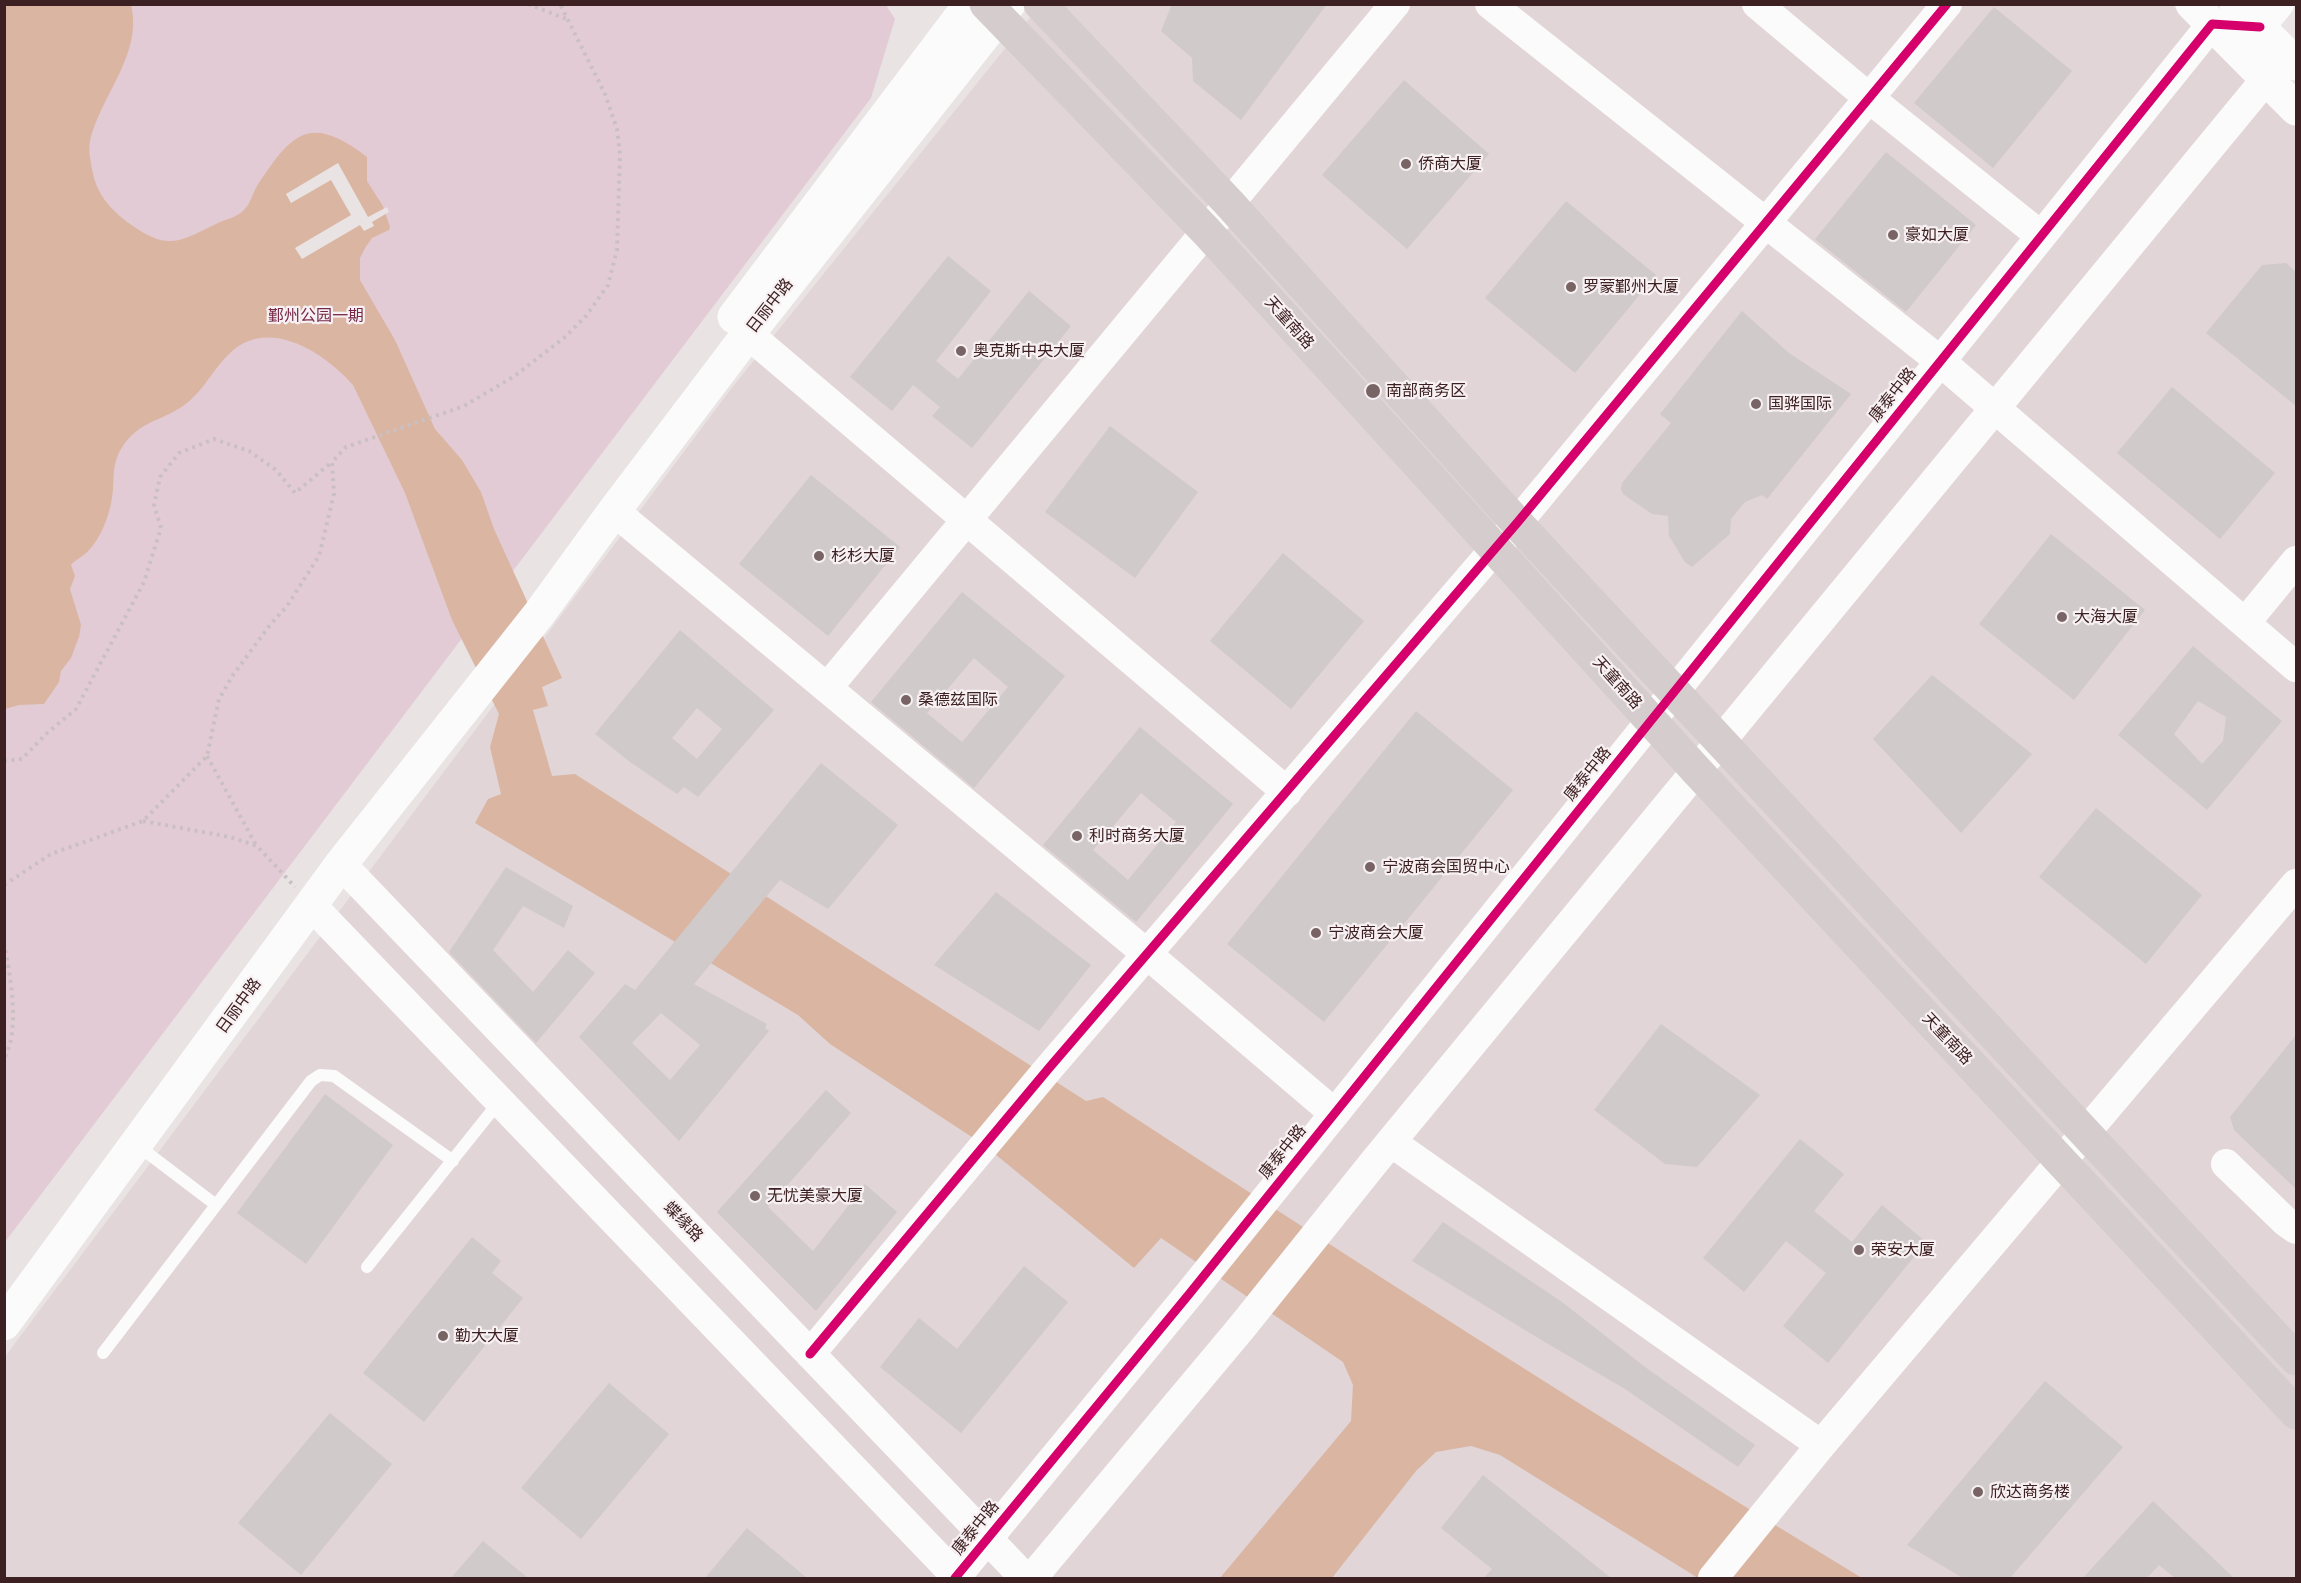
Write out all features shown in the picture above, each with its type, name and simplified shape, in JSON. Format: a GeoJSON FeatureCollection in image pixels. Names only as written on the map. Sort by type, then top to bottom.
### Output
{"type":"FeatureCollection","features":[{"type":"Feature","properties":{"kind":"main road","name":"日丽中路"},"geometry":{"type":"LineString","coordinates":[[534,603],[581,518],[970,4]]}},
{"type":"Feature","properties":{"kind":"main road"},"geometry":{"type":"LineString","coordinates":[[1040,4],[1228,203],[1517,522],[2296,1359]]}},
{"type":"Feature","properties":{"kind":"main road","name":"日丽中路"},"geometry":{"type":"LineString","coordinates":[[534,603],[614,511],[998,9]]}},
{"type":"Feature","properties":{"kind":"main road","name":"天童南路"},"geometry":{"type":"LineString","coordinates":[[998,9],[1206,231],[1696,770],[2296,1413]]}},
{"type":"Feature","properties":{"kind":"main road"},"geometry":{"type":"LineString","coordinates":[[2213,11],[2269,16],[2296,64]]}},
{"type":"Feature","properties":{"kind":"main road"},"geometry":{"type":"LineString","coordinates":[[2213,11],[2266,79],[2296,109]]}},
{"type":"Feature","properties":{"kind":"main road"},"geometry":{"type":"LineString","coordinates":[[305,898],[534,603]]}},
{"type":"Feature","properties":{"kind":"main road","name":"日丽中路"},"geometry":{"type":"LineString","coordinates":[[4,1291],[305,898],[341,864],[469,688]]}},
{"type":"Feature","properties":{"kind":"main road","name":"日丽中路"},"geometry":{"type":"LineString","coordinates":[[4,1324],[137,1145],[305,898]]}},
{"type":"Feature","properties":{"kind":"street"},"geometry":{"type":"LineString","coordinates":[[827,688],[1395,4]]}},
{"type":"Feature","properties":{"kind":"street"},"geometry":{"type":"LineString","coordinates":[[1490,4],[1940,361],[2296,667]]}},
{"type":"Feature","properties":{"kind":"street"},"geometry":{"type":"LineString","coordinates":[[1757,4],[1869,98],[2041,236]]}},
{"type":"Feature","properties":{"kind":"street"},"geometry":{"type":"LineString","coordinates":[[810,1354],[1049,1068],[1495,549],[1947,4]]}},
{"type":"Feature","properties":{"kind":"street","name":"康泰中路"},"geometry":{"type":"LineString","coordinates":[[956,1578],[1190,1293],[2041,236],[2213,11]]}},
{"type":"Feature","properties":{"kind":"street"},"geometry":{"type":"LineString","coordinates":[[1032,1578],[1242,1328],[1391,1142],[2266,79],[2269,16]]}},
{"type":"Feature","properties":{"kind":"street"},"geometry":{"type":"LineString","coordinates":[[748,334],[1287,792]]}},
{"type":"Feature","properties":{"kind":"street"},"geometry":{"type":"LineString","coordinates":[[614,511],[1148,954],[1334,1113]]}},
{"type":"Feature","properties":{"kind":"street"},"geometry":{"type":"LineString","coordinates":[[2245,623],[2296,561]]}},
{"type":"Feature","properties":{"kind":"street","name":"蝶缘路"},"geometry":{"type":"LineString","coordinates":[[341,864],[1025,1578]]}},
{"type":"Feature","properties":{"kind":"street"},"geometry":{"type":"LineString","coordinates":[[1713,1578],[1821,1445],[2296,885]]}},
{"type":"Feature","properties":{"kind":"street"},"geometry":{"type":"LineString","coordinates":[[305,898],[956,1578]]}},
{"type":"Feature","properties":{"kind":"street"},"geometry":{"type":"LineString","coordinates":[[1391,1142],[1821,1445]]}},
{"type":"Feature","properties":{"kind":"street"},"geometry":{"type":"LineString","coordinates":[[2226,1164],[2296,1229]]}},
{"type":"Feature","properties":{"kind":"lane"},"geometry":{"type":"LineString","coordinates":[[103,1353],[311,1081],[320,1075],[334,1076],[453,1161]]}},
{"type":"Feature","properties":{"kind":"lane"},"geometry":{"type":"LineString","coordinates":[[367,1267],[500,1102]]}},
{"type":"Feature","properties":{"kind":"lane"},"geometry":{"type":"LineString","coordinates":[[137,1145],[216,1205]]}},
{"type":"Feature","properties":{"kind":"path"},"geometry":{"type":"LineString","coordinates":[[528,4],[570,21]]}},
{"type":"Feature","properties":{"kind":"path"},"geometry":{"type":"LineString","coordinates":[[4,761],[22,759],[46,734],[76,709],[144,582],[160,528],[154,505],[160,477],[179,453],[214,439],[249,451],[276,470],[295,493],[346,447],[464,406],[513,377],[564,338],[586,316],[608,285],[617,250],[620,154],[616,129],[605,94],[560,4]]}},
{"type":"Feature","properties":{"kind":"path"},"geometry":{"type":"LineString","coordinates":[[4,885],[51,854],[143,821],[207,756],[219,699],[233,675],[287,606],[319,556],[334,494],[332,462]]}},
{"type":"Feature","properties":{"kind":"path"},"geometry":{"type":"LineString","coordinates":[[207,756],[256,846],[305,898]]}},
{"type":"Feature","properties":{"kind":"path"},"geometry":{"type":"LineString","coordinates":[[143,821],[230,837],[256,846]]}},
{"type":"Feature","properties":{"kind":"path"},"geometry":{"type":"LineString","coordinates":[[4,943],[12,989],[13,1016],[7,1054],[4,1058]]}},
{"type":"Feature","properties":{"kind":"shaded area"},"geometry":{"type":"Polygon","coordinates":[[[5,5],[131,5],[133,23],[131,40],[119,74],[95,124],[90,141],[91,165],[98,189],[113,210],[145,234],[156,239],[174,241],[183,239],[241,213],[269,168],[292,142],[303,135],[316,133],[330,136],[347,143],[367,157],[367,181],[383,206],[390,227],[389,230],[372,238],[365,248],[360,258],[360,280],[395,340],[435,429],[462,460],[481,492],[494,529],[562,678],[542,687],[548,706],[533,710],[552,776],[575,774],[1086,1101],[1103,1097],[1481,1341],[1862,1578],[1698,1578],[1500,1455],[1471,1446],[1436,1452],[1416,1471],[1332,1578],[1220,1578],[1351,1421],[1353,1385],[1343,1362],[1161,1238],[1134,1268],[984,1145],[830,1044],[798,1015],[475,823],[488,799],[501,794],[490,747],[499,714],[452,620],[405,493],[353,385],[326,360],[294,342],[276,338],[259,338],[243,343],[228,355],[202,388],[183,406],[142,427],[128,440],[116,461],[112,498],[103,528],[90,549],[71,565],[75,576],[70,589],[81,625],[71,658],[61,671],[59,682],[44,704],[19,705],[5,709],[5,5]]]}},
{"type":"Feature","properties":{"kind":"shaded area","name":"南部商务区"},"geometry":{"type":"Polygon","coordinates":[[[1040,5],[2172,5],[2296,127],[2296,1578],[5,1578],[4,1358],[734,385],[1040,5]]]}},
{"type":"Feature","properties":{"kind":"green space","name":"鄞州公园一期"},"geometry":{"type":"Polygon","coordinates":[[[5,5],[886,5],[895,19],[871,98],[5,1242],[5,5]]]}},
{"type":"Feature","properties":{"kind":"pier"},"geometry":{"type":"Polygon","coordinates":[[[338,163],[368,217],[387,207],[389,212],[372,222],[374,226],[364,231],[360,225],[302,259],[295,248],[351,215],[331,180],[291,203],[286,194],[338,163]]]}},
{"type":"Feature","properties":{"kind":"building"},"geometry":{"type":"Polygon","coordinates":[[[1172,4],[1327,4],[1241,120],[1193,81],[1192,58],[1161,31],[1172,4]]]}},
{"type":"Feature","properties":{"kind":"building"},"geometry":{"type":"Polygon","coordinates":[[[1994,7],[2072,71],[1993,168],[1914,103],[1994,7]]]}},
{"type":"Feature","properties":{"kind":"building","name":"侨商大厦"},"geometry":{"type":"Polygon","coordinates":[[[1404,80],[1489,154],[1407,249],[1322,175],[1404,80]]]}},
{"type":"Feature","properties":{"kind":"building","name":"豪如大厦"},"geometry":{"type":"Polygon","coordinates":[[[1886,152],[1976,225],[1906,312],[1815,239],[1886,152]]]}},
{"type":"Feature","properties":{"kind":"building","name":"罗蒙鄞州大厦"},"geometry":{"type":"Polygon","coordinates":[[[1566,201],[1656,275],[1575,373],[1485,298],[1566,201]]]}},
{"type":"Feature","properties":{"kind":"building","name":"奥克斯中央大厦"},"geometry":{"type":"Polygon","coordinates":[[[948,256],[991,291],[936,361],[958,379],[1029,291],[1071,326],[972,448],[932,416],[940,407],[913,385],[892,411],[850,377],[948,256]]]}},
{"type":"Feature","properties":{"kind":"building"},"geometry":{"type":"Polygon","coordinates":[[[2286,263],[2296,272],[2296,406],[2206,333],[2262,265],[2286,263]]]}},
{"type":"Feature","properties":{"kind":"building","name":"国骅国际"},"geometry":{"type":"Polygon","coordinates":[[[1742,311],[1789,353],[1851,394],[1767,499],[1762,495],[1745,502],[1731,519],[1730,534],[1692,567],[1685,562],[1669,536],[1668,516],[1652,514],[1623,494],[1622,483],[1671,423],[1660,414],[1742,311]]]}},
{"type":"Feature","properties":{"kind":"building"},"geometry":{"type":"Polygon","coordinates":[[[2172,387],[2275,473],[2220,539],[2117,453],[2172,387]]]}},
{"type":"Feature","properties":{"kind":"building"},"geometry":{"type":"Polygon","coordinates":[[[1110,426],[1198,492],[1135,578],[1045,512],[1110,426]]]}},
{"type":"Feature","properties":{"kind":"building","name":"杉杉大厦"},"geometry":{"type":"Polygon","coordinates":[[[811,475],[900,547],[828,636],[739,564],[811,475]]]}},
{"type":"Feature","properties":{"kind":"building","name":"大海大厦"},"geometry":{"type":"Polygon","coordinates":[[[2051,534],[2145,610],[2074,700],[1979,624],[2051,534]]]}},
{"type":"Feature","properties":{"kind":"building"},"geometry":{"type":"Polygon","coordinates":[[[1283,553],[1364,621],[1291,709],[1210,641],[1283,553]]]}},
{"type":"Feature","properties":{"kind":"building","name":"桑德兹国际"},"geometry":{"type":"Polygon","coordinates":[[[962,592],[1065,676],[974,788],[871,702],[962,592]],[[974,658],[927,713],[962,742],[1008,687],[974,658]]]}},
{"type":"Feature","properties":{"kind":"building"},"geometry":{"type":"Polygon","coordinates":[[[680,630],[774,710],[698,797],[684,787],[677,794],[630,762],[595,734],[680,630]],[[697,708],[672,738],[697,759],[722,729],[697,708]]]}},
{"type":"Feature","properties":{"kind":"building"},"geometry":{"type":"Polygon","coordinates":[[[2193,646],[2282,721],[2207,810],[2118,735],[2193,646]],[[2198,701],[2174,734],[2202,764],[2223,741],[2226,717],[2198,701]]]}},
{"type":"Feature","properties":{"kind":"building"},"geometry":{"type":"Polygon","coordinates":[[[1932,675],[2032,754],[1961,833],[1873,739],[1932,675]]]}},
{"type":"Feature","properties":{"kind":"building","name":"宁波商会国贸中心"},"geometry":{"type":"Polygon","coordinates":[[[1416,711],[1513,790],[1324,1022],[1227,944],[1416,711]]]}},
{"type":"Feature","properties":{"kind":"building","name":"利时商务大厦"},"geometry":{"type":"Polygon","coordinates":[[[1140,727],[1233,804],[1136,922],[1043,845],[1140,727]],[[1141,793],[1093,850],[1128,880],[1176,822],[1141,793]]]}},
{"type":"Feature","properties":{"kind":"building"},"geometry":{"type":"Polygon","coordinates":[[[821,763],[898,825],[828,909],[780,880],[694,984],[767,1024],[765,1028],[769,1031],[679,1141],[579,1037],[625,984],[635,990],[821,763]],[[661,1013],[632,1043],[670,1080],[700,1045],[661,1013]]]}},
{"type":"Feature","properties":{"kind":"building"},"geometry":{"type":"Polygon","coordinates":[[[2096,808],[2202,895],[2146,964],[2039,877],[2096,808]]]}},
{"type":"Feature","properties":{"kind":"building"},"geometry":{"type":"Polygon","coordinates":[[[506,867],[573,906],[564,928],[523,906],[493,950],[533,992],[568,950],[595,973],[536,1043],[449,952],[506,867]]]}},
{"type":"Feature","properties":{"kind":"building"},"geometry":{"type":"Polygon","coordinates":[[[996,892],[1091,965],[1039,1031],[934,965],[996,892]]]}},
{"type":"Feature","properties":{"kind":"building"},"geometry":{"type":"Polygon","coordinates":[[[1661,1024],[1760,1095],[1697,1167],[1665,1164],[1594,1110],[1661,1024]]]}},
{"type":"Feature","properties":{"kind":"building"},"geometry":{"type":"Polygon","coordinates":[[[2296,1035],[2296,1189],[2234,1130],[2230,1117],[2296,1035]]]}},
{"type":"Feature","properties":{"kind":"building","name":"无忧美豪大厦"},"geometry":{"type":"Polygon","coordinates":[[[826,1090],[851,1113],[768,1207],[813,1251],[865,1184],[897,1212],[816,1311],[717,1212],[826,1090]]]}},
{"type":"Feature","properties":{"kind":"building"},"geometry":{"type":"Polygon","coordinates":[[[325,1094],[393,1145],[306,1264],[237,1213],[325,1094]]]}},
{"type":"Feature","properties":{"kind":"building","name":"荣安大厦"},"geometry":{"type":"Polygon","coordinates":[[[1800,1139],[1844,1174],[1814,1211],[1852,1242],[1882,1205],[1926,1242],[1828,1363],[1783,1326],[1826,1273],[1786,1241],[1744,1292],[1703,1258],[1800,1139]]]}},
{"type":"Feature","properties":{"kind":"building"},"geometry":{"type":"Polygon","coordinates":[[[1443,1222],[1562,1302],[1645,1367],[1755,1445],[1738,1467],[1625,1389],[1412,1261],[1443,1222]]]}},
{"type":"Feature","properties":{"kind":"building","name":"勤大大厦"},"geometry":{"type":"Polygon","coordinates":[[[472,1237],[501,1261],[492,1273],[523,1298],[424,1422],[363,1373],[472,1237]]]}},
{"type":"Feature","properties":{"kind":"building"},"geometry":{"type":"Polygon","coordinates":[[[1024,1266],[1068,1302],[961,1433],[880,1367],[919,1318],[957,1349],[1024,1266]]]}},
{"type":"Feature","properties":{"kind":"building","name":"欣达商务楼"},"geometry":{"type":"Polygon","coordinates":[[[2045,1381],[2123,1447],[2010,1578],[1963,1578],[1907,1545],[2045,1381]]]}},
{"type":"Feature","properties":{"kind":"building"},"geometry":{"type":"Polygon","coordinates":[[[609,1383],[669,1434],[581,1539],[521,1488],[609,1383]]]}},
{"type":"Feature","properties":{"kind":"building"},"geometry":{"type":"Polygon","coordinates":[[[330,1413],[392,1464],[301,1575],[238,1523],[330,1413]]]}},
{"type":"Feature","properties":{"kind":"building"},"geometry":{"type":"Polygon","coordinates":[[[1483,1475],[1611,1578],[1484,1578],[1492,1569],[1441,1528],[1483,1475]]]}},
{"type":"Feature","properties":{"kind":"building"},"geometry":{"type":"Polygon","coordinates":[[[2153,1501],[2234,1578],[2175,1578],[2159,1565],[2147,1578],[2083,1578],[2153,1501]]]}},
{"type":"Feature","properties":{"kind":"building"},"geometry":{"type":"Polygon","coordinates":[[[747,1528],[807,1578],[705,1578],[747,1528]]]}},
{"type":"Feature","properties":{"kind":"building"},"geometry":{"type":"Polygon","coordinates":[[[483,1541],[528,1578],[451,1578],[483,1541]]]}},
{"type":"Feature","properties":{"kind":"cycle path"},"geometry":{"type":"LineString","coordinates":[[810,1354],[1049,1068],[1517,523],[1947,4]]}},
{"type":"Feature","properties":{"kind":"cycle path"},"geometry":{"type":"LineString","coordinates":[[955,1578],[1190,1293],[2212,24],[2260,27]]}},
{"type":"Feature","properties":{"kind":"place","name":"侨商大厦"},"geometry":{"type":"Point","coordinates":[1406,164]}},
{"type":"Feature","properties":{"kind":"place","name":"豪如大厦"},"geometry":{"type":"Point","coordinates":[1893,235]}},
{"type":"Feature","properties":{"kind":"place","name":"罗蒙鄞州大厦"},"geometry":{"type":"Point","coordinates":[1571,287]}},
{"type":"Feature","properties":{"kind":"place","name":"奥克斯中央大厦"},"geometry":{"type":"Point","coordinates":[961,351]}},
{"type":"Feature","properties":{"kind":"place","name":"南部商务区"},"geometry":{"type":"Point","coordinates":[1373,391]}},
{"type":"Feature","properties":{"kind":"place","name":"国骅国际"},"geometry":{"type":"Point","coordinates":[1756,404]}},
{"type":"Feature","properties":{"kind":"place","name":"杉杉大厦"},"geometry":{"type":"Point","coordinates":[819,556]}},
{"type":"Feature","properties":{"kind":"place","name":"大海大厦"},"geometry":{"type":"Point","coordinates":[2062,617]}},
{"type":"Feature","properties":{"kind":"place","name":"桑德兹国际"},"geometry":{"type":"Point","coordinates":[906,700]}},
{"type":"Feature","properties":{"kind":"place","name":"利时商务大厦"},"geometry":{"type":"Point","coordinates":[1077,836]}},
{"type":"Feature","properties":{"kind":"place","name":"宁波商会国贸中心"},"geometry":{"type":"Point","coordinates":[1370,867]}},
{"type":"Feature","properties":{"kind":"place","name":"宁波商会大厦"},"geometry":{"type":"Point","coordinates":[1316,933]}},
{"type":"Feature","properties":{"kind":"place","name":"无忧美豪大厦"},"geometry":{"type":"Point","coordinates":[755,1196]}},
{"type":"Feature","properties":{"kind":"place","name":"荣安大厦"},"geometry":{"type":"Point","coordinates":[1859,1250]}},
{"type":"Feature","properties":{"kind":"place","name":"勤大大厦"},"geometry":{"type":"Point","coordinates":[443,1336]}},
{"type":"Feature","properties":{"kind":"place","name":"欣达商务楼"},"geometry":{"type":"Point","coordinates":[1978,1492]}}]}
